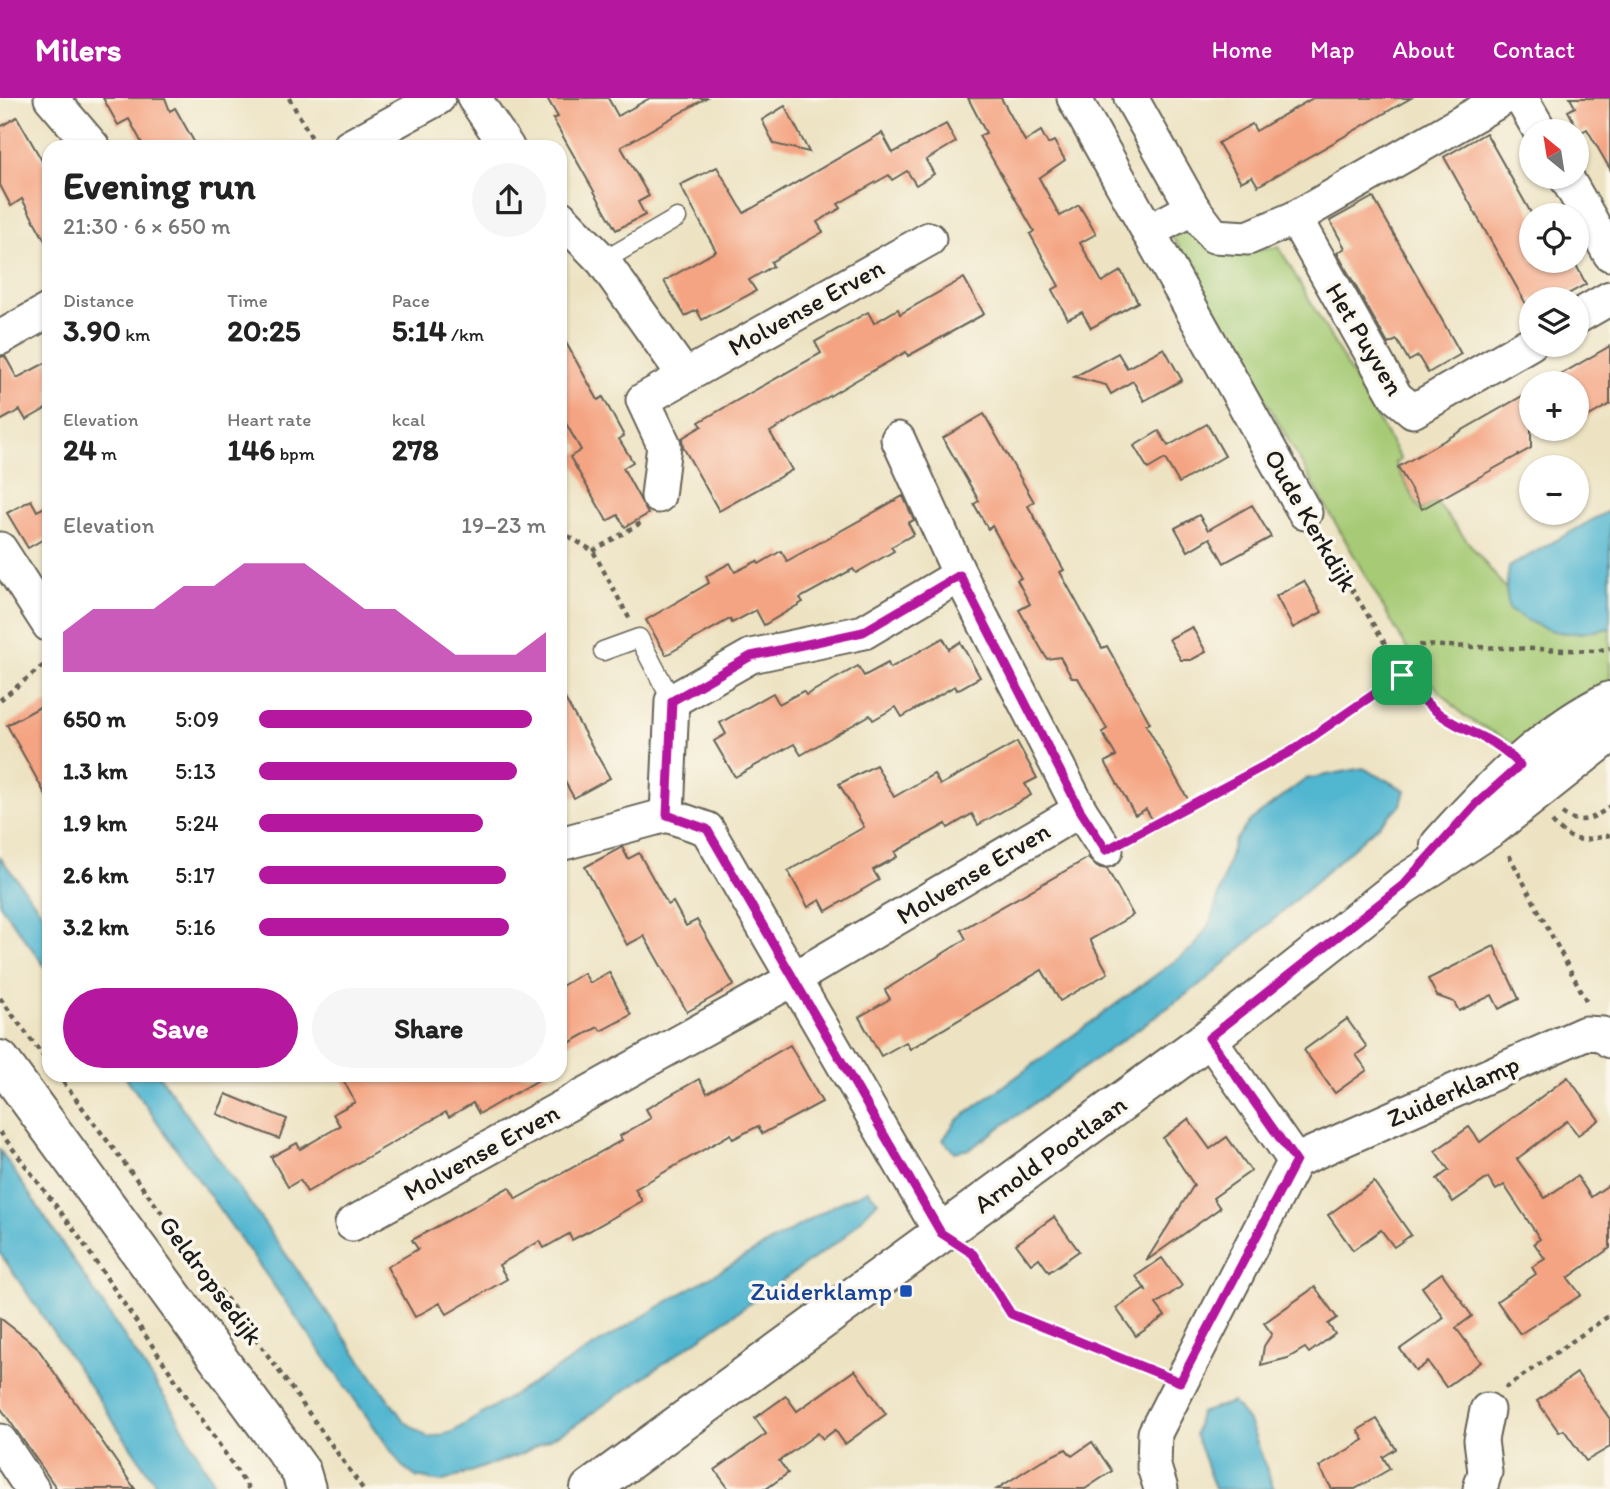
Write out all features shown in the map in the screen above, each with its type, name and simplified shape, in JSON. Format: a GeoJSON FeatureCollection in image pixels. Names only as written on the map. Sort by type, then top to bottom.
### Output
{"type":"FeatureCollection","features":[{"type":"Feature","properties":{"kind":"street"},"geometry":{"type":"LineString","coordinates":[[51,98],[87,140]]}},
{"type":"Feature","properties":{"kind":"street"},"geometry":{"type":"LineString","coordinates":[[362,140],[438,98]]}},
{"type":"Feature","properties":{"kind":"street"},"geometry":{"type":"LineString","coordinates":[[474,98],[503,140]]}},
{"type":"Feature","properties":{"kind":"street","name":"Oude Kerkdijk"},"geometry":{"type":"LineString","coordinates":[[1074,98],[1306,513]]}},
{"type":"Feature","properties":{"kind":"street"},"geometry":{"type":"LineString","coordinates":[[1131,98],[1193,208],[1214,236],[1248,238],[1295,218],[1504,98]]}},
{"type":"Feature","properties":{"kind":"street"},"geometry":{"type":"LineString","coordinates":[[1521,98],[1533,119]]}},
{"type":"Feature","properties":{"kind":"street"},"geometry":{"type":"LineString","coordinates":[[1573,189],[1610,254]]}},
{"type":"Feature","properties":{"kind":"street"},"geometry":{"type":"LineString","coordinates":[[1148,232],[1193,208]]}},
{"type":"Feature","properties":{"kind":"street","name":"Het Puyven"},"geometry":{"type":"LineString","coordinates":[[1295,218],[1396,397],[1413,411],[1519,350]]}},
{"type":"Feature","properties":{"kind":"street"},"geometry":{"type":"LineString","coordinates":[[567,224],[603,261],[684,375]]}},
{"type":"Feature","properties":{"kind":"street","name":"Molvense Erven"},"geometry":{"type":"LineString","coordinates":[[658,496],[664,445],[643,400],[929,239]]}},
{"type":"Feature","properties":{"kind":"street"},"geometry":{"type":"LineString","coordinates":[[1589,310],[1610,298]]}},
{"type":"Feature","properties":{"kind":"street"},"geometry":{"type":"LineString","coordinates":[[0,338],[42,314]]}},
{"type":"Feature","properties":{"kind":"street","name":"Molvense Erven"},"geometry":{"type":"LineString","coordinates":[[898,439],[960,575],[1080,810],[1106,850]]}},
{"type":"Feature","properties":{"kind":"street"},"geometry":{"type":"LineString","coordinates":[[0,549],[42,614]]}},
{"type":"Feature","properties":{"kind":"street"},"geometry":{"type":"LineString","coordinates":[[667,815],[672,701],[751,656],[863,632],[960,575]]}},
{"type":"Feature","properties":{"kind":"street"},"geometry":{"type":"LineString","coordinates":[[1530,778],[1585,714],[1610,701]]}},
{"type":"Feature","properties":{"kind":"street"},"geometry":{"type":"LineString","coordinates":[[1530,778],[1610,733]]}},
{"type":"Feature","properties":{"kind":"street","name":"Arnold Pootlaan"},"geometry":{"type":"LineString","coordinates":[[590,1489],[1209,1038],[1403,885],[1476,804],[1530,778]]}},
{"type":"Feature","properties":{"kind":"street","name":"Molvense Erven"},"geometry":{"type":"LineString","coordinates":[[352,1224],[795,978],[1080,810]]}},
{"type":"Feature","properties":{"kind":"street"},"geometry":{"type":"LineString","coordinates":[[567,842],[667,815],[707,829],[941,1233]]}},
{"type":"Feature","properties":{"kind":"street","name":"Zuiderklamp"},"geometry":{"type":"LineString","coordinates":[[1296,1161],[1586,1033],[1607,1037]]}},
{"type":"Feature","properties":{"kind":"street"},"geometry":{"type":"LineString","coordinates":[[1161,1489],[1154,1467],[1155,1433],[1296,1161],[1209,1038]]}},
{"type":"Feature","properties":{"kind":"street","name":"Geldropsedijk"},"geometry":{"type":"LineString","coordinates":[[0,1060],[313,1483]]}},
{"type":"Feature","properties":{"kind":"street"},"geometry":{"type":"LineString","coordinates":[[1480,1489],[1485,1472],[1481,1440],[1487,1410]]}},
{"type":"Feature","properties":{"kind":"street"},"geometry":{"type":"LineString","coordinates":[[0,1441],[32,1489]]}},
{"type":"Feature","properties":{"kind":"lane"},"geometry":{"type":"LineString","coordinates":[[603,261],[677,218]]}},
{"type":"Feature","properties":{"kind":"lane"},"geometry":{"type":"LineString","coordinates":[[603,650],[639,638],[672,701]]}},
{"type":"Feature","properties":{"kind":"path"},"geometry":{"type":"LineString","coordinates":[[289,98],[313,140]]}},
{"type":"Feature","properties":{"kind":"path"},"geometry":{"type":"LineString","coordinates":[[593,551],[655,515],[658,496]]}},
{"type":"Feature","properties":{"kind":"path","name":"Oude Kerkdijk"},"geometry":{"type":"LineString","coordinates":[[1306,513],[1417,696],[1442,717],[1490,738],[1530,778],[1553,806],[1575,821],[1585,821],[1610,806]]}},
{"type":"Feature","properties":{"kind":"path"},"geometry":{"type":"LineString","coordinates":[[567,535],[593,551],[639,638]]}},
{"type":"Feature","properties":{"kind":"path"},"geometry":{"type":"LineString","coordinates":[[1106,850],[1290,752],[1402,675],[1418,645],[1596,651],[1610,648]]}},
{"type":"Feature","properties":{"kind":"path"},"geometry":{"type":"LineString","coordinates":[[0,700],[42,667]]}},
{"type":"Feature","properties":{"kind":"path"},"geometry":{"type":"LineString","coordinates":[[1503,843],[1607,1037]]}},
{"type":"Feature","properties":{"kind":"path"},"geometry":{"type":"LineString","coordinates":[[0,998],[42,1055]]}},
{"type":"Feature","properties":{"kind":"path","name":"Geldropsedijk"},"geometry":{"type":"LineString","coordinates":[[63,1082],[244,1322],[362,1489]]}},
{"type":"Feature","properties":{"kind":"path"},"geometry":{"type":"LineString","coordinates":[[0,1132],[75,1231],[249,1489]]}},
{"type":"Feature","properties":{"kind":"path"},"geometry":{"type":"LineString","coordinates":[[941,1233],[973,1254],[1011,1314],[1180,1382]]}},
{"type":"Feature","properties":{"kind":"path"},"geometry":{"type":"LineString","coordinates":[[1487,1410],[1503,1389],[1610,1315]]}},
{"type":"Feature","properties":{"kind":"green space"},"geometry":{"type":"Polygon","coordinates":[[[1196,218],[1219,253],[1279,247],[1401,460],[1395,463],[1420,510],[1436,502],[1506,589],[1510,610],[1558,632],[1580,633],[1610,628],[1610,691],[1520,752],[1511,742],[1465,717],[1419,670],[1170,232],[1196,218]]]}},
{"type":"Feature","properties":{"kind":"water"},"geometry":{"type":"Polygon","coordinates":[[[1610,510],[1610,628],[1580,633],[1557,632],[1509,610],[1506,589],[1509,567],[1583,525],[1589,525],[1589,522],[1610,510]]]}},
{"type":"Feature","properties":{"kind":"water"},"geometry":{"type":"Polygon","coordinates":[[[1363,768],[1405,790],[1401,805],[1205,981],[970,1149],[954,1152],[943,1140],[956,1121],[1194,947],[1211,921],[1234,842],[1250,821],[1306,779],[1363,768]]]}},
{"type":"Feature","properties":{"kind":"water"},"geometry":{"type":"Polygon","coordinates":[[[0,857],[42,913],[42,962],[0,905],[0,857]]]}},
{"type":"Feature","properties":{"kind":"water"},"geometry":{"type":"Polygon","coordinates":[[[129,1082],[164,1082],[404,1421],[429,1438],[452,1432],[675,1297],[835,1205],[868,1190],[878,1201],[843,1238],[574,1426],[521,1454],[441,1482],[416,1477],[402,1466],[129,1082]]]}},
{"type":"Feature","properties":{"kind":"water"},"geometry":{"type":"Polygon","coordinates":[[[0,1150],[175,1413],[217,1489],[159,1489],[0,1253],[0,1150]]]}},
{"type":"Feature","properties":{"kind":"water"},"geometry":{"type":"Polygon","coordinates":[[[1233,1402],[1250,1424],[1274,1489],[1215,1489],[1195,1434],[1200,1413],[1233,1402]]]}},
{"type":"Feature","properties":{"kind":"building"},"geometry":{"type":"Polygon","coordinates":[[[103,98],[165,98],[170,111],[175,108],[193,140],[140,140],[129,119],[118,125],[103,98]]]}},
{"type":"Feature","properties":{"kind":"building"},"geometry":{"type":"Polygon","coordinates":[[[547,98],[608,98],[618,116],[650,98],[706,98],[621,147],[649,196],[638,202],[645,215],[616,230],[553,119],[558,117],[547,98]]]}},
{"type":"Feature","properties":{"kind":"building"},"geometry":{"type":"Polygon","coordinates":[[[968,98],[1001,98],[1025,141],[1041,131],[1048,144],[1054,141],[1065,160],[1039,178],[1060,216],[1079,205],[1096,234],[1080,243],[1102,282],[1121,271],[1138,302],[1091,328],[1082,312],[1068,319],[1052,290],[1059,286],[1030,234],[1034,231],[979,136],[986,133],[968,98]]]}},
{"type":"Feature","properties":{"kind":"building"},"geometry":{"type":"Polygon","coordinates":[[[1313,98],[1411,98],[1258,186],[1252,176],[1241,182],[1218,143],[1252,124],[1256,131],[1313,98]]]}},
{"type":"Feature","properties":{"kind":"building"},"geometry":{"type":"Polygon","coordinates":[[[1570,98],[1610,98],[1610,169],[1589,132],[1589,119],[1572,119],[1568,111],[1575,107],[1570,98]]]}},
{"type":"Feature","properties":{"kind":"building"},"geometry":{"type":"Polygon","coordinates":[[[785,106],[809,152],[774,144],[762,120],[785,106]]]}},
{"type":"Feature","properties":{"kind":"building"},"geometry":{"type":"Polygon","coordinates":[[[17,117],[42,161],[42,235],[22,199],[11,206],[0,185],[0,127],[17,117]]]}},
{"type":"Feature","properties":{"kind":"building"},"geometry":{"type":"Polygon","coordinates":[[[946,124],[956,142],[926,160],[934,174],[916,185],[907,171],[892,180],[889,175],[864,189],[838,204],[841,208],[817,222],[823,232],[771,262],[773,266],[749,280],[756,291],[702,320],[697,310],[685,316],[664,281],[716,251],[680,185],[717,167],[744,213],[882,133],[893,153],[946,124]]]}},
{"type":"Feature","properties":{"kind":"building"},"geometry":{"type":"Polygon","coordinates":[[[1486,133],[1525,203],[1519,203],[1519,273],[1580,273],[1586,284],[1581,287],[1519,287],[1519,291],[1444,157],[1486,133]]]}},
{"type":"Feature","properties":{"kind":"building"},"geometry":{"type":"Polygon","coordinates":[[[1373,197],[1461,354],[1428,373],[1418,356],[1409,361],[1397,340],[1388,344],[1337,253],[1345,248],[1330,221],[1373,197]]]}},
{"type":"Feature","properties":{"kind":"building"},"geometry":{"type":"Polygon","coordinates":[[[964,278],[984,314],[908,356],[906,352],[770,432],[792,470],[719,511],[683,447],[682,438],[702,426],[699,422],[821,353],[815,342],[868,312],[874,323],[898,309],[900,314],[964,278]]]}},
{"type":"Feature","properties":{"kind":"building"},"geometry":{"type":"Polygon","coordinates":[[[567,345],[598,400],[603,397],[624,436],[619,439],[633,462],[623,468],[648,514],[625,527],[618,515],[607,521],[570,457],[581,450],[567,425],[567,345]]]}},
{"type":"Feature","properties":{"kind":"building"},"geometry":{"type":"Polygon","coordinates":[[[1610,346],[1610,404],[1589,416],[1589,371],[1567,371],[1610,346]]]}},
{"type":"Feature","properties":{"kind":"building"},"geometry":{"type":"Polygon","coordinates":[[[1164,348],[1182,380],[1144,401],[1133,381],[1111,394],[1106,385],[1074,377],[1118,353],[1127,368],[1164,348]]]}},
{"type":"Feature","properties":{"kind":"building"},"geometry":{"type":"Polygon","coordinates":[[[5,356],[17,378],[42,365],[42,411],[26,420],[20,410],[0,421],[0,357],[5,356]]]}},
{"type":"Feature","properties":{"kind":"building"},"geometry":{"type":"Polygon","coordinates":[[[1519,398],[1519,441],[1531,441],[1531,448],[1422,509],[1398,467],[1519,398]]]}},
{"type":"Feature","properties":{"kind":"building"},"geometry":{"type":"Polygon","coordinates":[[[984,414],[1034,502],[1028,506],[1064,570],[1060,572],[1102,648],[1107,646],[1150,723],[1146,725],[1189,801],[1153,821],[1146,809],[1135,815],[1105,762],[1116,756],[1102,732],[1107,729],[1078,678],[1072,678],[1060,657],[1047,659],[1019,610],[1030,604],[1017,580],[1021,578],[992,526],[988,529],[974,504],[979,501],[943,438],[984,414]]]}},
{"type":"Feature","properties":{"kind":"building"},"geometry":{"type":"Polygon","coordinates":[[[1207,424],[1225,456],[1179,483],[1165,459],[1148,469],[1134,446],[1159,431],[1168,446],[1207,424]]]}},
{"type":"Feature","properties":{"kind":"building"},"geometry":{"type":"Polygon","coordinates":[[[903,496],[914,520],[908,523],[914,534],[891,547],[894,551],[856,573],[853,569],[800,598],[803,602],[764,625],[756,610],[732,623],[730,619],[666,655],[646,620],[709,583],[706,576],[730,563],[735,572],[757,561],[759,564],[781,551],[787,561],[903,496]]]}},
{"type":"Feature","properties":{"kind":"building"},"geometry":{"type":"Polygon","coordinates":[[[31,500],[37,511],[42,508],[42,540],[28,548],[7,513],[31,500]]]}},
{"type":"Feature","properties":{"kind":"building"},"geometry":{"type":"Polygon","coordinates":[[[1252,505],[1271,537],[1224,563],[1210,538],[1188,551],[1175,528],[1199,515],[1208,530],[1252,505]]]}},
{"type":"Feature","properties":{"kind":"building"},"geometry":{"type":"Polygon","coordinates":[[[1304,581],[1322,612],[1293,628],[1276,596],[1304,581]]]}},
{"type":"Feature","properties":{"kind":"building"},"geometry":{"type":"Polygon","coordinates":[[[1192,627],[1206,652],[1191,660],[1181,660],[1169,639],[1192,627]]]}},
{"type":"Feature","properties":{"kind":"building"},"geometry":{"type":"Polygon","coordinates":[[[943,638],[949,649],[960,642],[980,677],[957,690],[955,686],[902,717],[896,707],[873,720],[870,715],[801,755],[794,744],[735,777],[714,741],[726,734],[720,723],[773,693],[779,704],[803,691],[806,695],[858,666],[864,676],[888,663],[890,668],[943,638]]]}},
{"type":"Feature","properties":{"kind":"building"},"geometry":{"type":"Polygon","coordinates":[[[567,702],[610,778],[574,798],[567,786],[567,702]]]}},
{"type":"Feature","properties":{"kind":"building"},"geometry":{"type":"Polygon","coordinates":[[[42,706],[42,788],[7,725],[42,706]]]}},
{"type":"Feature","properties":{"kind":"building"},"geometry":{"type":"Polygon","coordinates":[[[1017,742],[1037,778],[1025,784],[1031,795],[978,825],[972,814],[948,828],[946,824],[895,852],[897,857],[873,870],[879,880],[826,911],[820,900],[808,907],[788,871],[864,827],[839,784],[876,765],[894,797],[934,774],[940,785],[1017,742]]]}},
{"type":"Feature","properties":{"kind":"building"},"geometry":{"type":"Polygon","coordinates":[[[622,847],[628,859],[639,853],[668,905],[673,902],[686,926],[697,920],[734,985],[687,1012],[644,936],[627,945],[585,867],[622,847]]]}},
{"type":"Feature","properties":{"kind":"building"},"geometry":{"type":"Polygon","coordinates":[[[1088,858],[1097,867],[1107,869],[1133,915],[1090,940],[1108,973],[1060,1001],[1042,970],[910,1049],[906,1042],[881,1056],[859,1017],[890,999],[885,990],[966,939],[961,930],[1088,858]]]}},
{"type":"Feature","properties":{"kind":"building"},"geometry":{"type":"Polygon","coordinates":[[[1494,946],[1519,999],[1499,1009],[1492,995],[1459,1011],[1454,1002],[1437,996],[1428,979],[1494,946]]]}},
{"type":"Feature","properties":{"kind":"building"},"geometry":{"type":"Polygon","coordinates":[[[609,972],[631,1015],[601,1031],[598,1027],[567,1044],[567,983],[584,973],[590,983],[609,972]]]}},
{"type":"Feature","properties":{"kind":"building"},"geometry":{"type":"Polygon","coordinates":[[[1347,1019],[1367,1047],[1356,1055],[1367,1070],[1335,1093],[1304,1050],[1347,1019]]]}},
{"type":"Feature","properties":{"kind":"building"},"geometry":{"type":"Polygon","coordinates":[[[790,1045],[822,1102],[762,1134],[758,1126],[733,1139],[731,1134],[635,1189],[642,1201],[589,1231],[572,1240],[569,1234],[544,1248],[540,1241],[499,1265],[507,1279],[447,1314],[440,1303],[415,1317],[387,1267],[418,1249],[412,1240],[509,1187],[516,1199],[622,1140],[620,1136],[651,1118],[646,1109],[699,1079],[707,1093],[790,1045]]]}},
{"type":"Feature","properties":{"kind":"building"},"geometry":{"type":"Polygon","coordinates":[[[1568,1077],[1599,1120],[1578,1135],[1567,1121],[1517,1159],[1545,1198],[1577,1176],[1591,1197],[1610,1184],[1610,1248],[1568,1278],[1581,1295],[1520,1334],[1497,1301],[1536,1274],[1532,1267],[1545,1259],[1534,1243],[1540,1239],[1504,1185],[1496,1190],[1488,1178],[1453,1202],[1437,1179],[1449,1170],[1435,1151],[1469,1127],[1480,1142],[1568,1077]]]}},
{"type":"Feature","properties":{"kind":"building"},"geometry":{"type":"Polygon","coordinates":[[[344,1082],[535,1082],[479,1114],[473,1103],[449,1117],[446,1112],[307,1192],[300,1180],[288,1187],[271,1157],[297,1143],[300,1149],[340,1126],[333,1114],[355,1102],[344,1082]]]}},
{"type":"Feature","properties":{"kind":"building"},"geometry":{"type":"Polygon","coordinates":[[[226,1094],[287,1119],[279,1139],[217,1114],[226,1094]]]}},
{"type":"Feature","properties":{"kind":"building"},"geometry":{"type":"Polygon","coordinates":[[[1188,1119],[1210,1149],[1227,1137],[1251,1171],[1213,1198],[1220,1208],[1146,1261],[1194,1185],[1163,1138],[1188,1119]]]}},
{"type":"Feature","properties":{"kind":"building"},"geometry":{"type":"Polygon","coordinates":[[[1374,1182],[1411,1235],[1394,1247],[1381,1230],[1353,1250],[1328,1215],[1374,1182]]]}},
{"type":"Feature","properties":{"kind":"building"},"geometry":{"type":"Polygon","coordinates":[[[1054,1217],[1079,1251],[1049,1272],[1039,1258],[1031,1264],[1016,1244],[1054,1217]]]}},
{"type":"Feature","properties":{"kind":"building"},"geometry":{"type":"Polygon","coordinates":[[[1162,1258],[1182,1286],[1156,1304],[1165,1316],[1136,1336],[1116,1308],[1144,1288],[1136,1276],[1162,1258]]]}},
{"type":"Feature","properties":{"kind":"building"},"geometry":{"type":"Polygon","coordinates":[[[1442,1273],[1472,1316],[1456,1328],[1481,1362],[1446,1387],[1428,1362],[1416,1371],[1400,1349],[1444,1318],[1422,1287],[1442,1273]]]}},
{"type":"Feature","properties":{"kind":"building"},"geometry":{"type":"Polygon","coordinates":[[[1315,1287],[1337,1318],[1328,1324],[1335,1334],[1309,1353],[1305,1348],[1288,1358],[1261,1365],[1264,1346],[1272,1334],[1264,1323],[1315,1287]]]}},
{"type":"Feature","properties":{"kind":"building"},"geometry":{"type":"Polygon","coordinates":[[[0,1318],[36,1346],[135,1489],[57,1489],[0,1407],[0,1318]]]}},
{"type":"Feature","properties":{"kind":"building"},"geometry":{"type":"Polygon","coordinates":[[[855,1370],[886,1414],[845,1444],[835,1430],[823,1439],[818,1433],[779,1461],[788,1473],[766,1489],[729,1489],[715,1470],[766,1434],[755,1418],[786,1396],[797,1411],[855,1370]]]}},
{"type":"Feature","properties":{"kind":"building"},"geometry":{"type":"Polygon","coordinates":[[[1577,1373],[1610,1419],[1610,1447],[1586,1461],[1564,1430],[1559,1432],[1537,1401],[1577,1373]]]}},
{"type":"Feature","properties":{"kind":"building"},"geometry":{"type":"Polygon","coordinates":[[[1377,1419],[1396,1449],[1383,1457],[1390,1469],[1355,1489],[1332,1489],[1319,1467],[1364,1440],[1358,1430],[1377,1419]]]}},
{"type":"Feature","properties":{"kind":"building"},"geometry":{"type":"Polygon","coordinates":[[[1092,1442],[1112,1471],[1085,1489],[997,1489],[1039,1462],[1066,1449],[1072,1456],[1092,1442]]]}},
{"type":"Feature","properties":{"kind":"place","name":"Zuiderklamp"},"geometry":{"type":"Point","coordinates":[906,1291]}},
{"type":"Feature","properties":{"kind":"route"},"geometry":{"type":"LineString","coordinates":[[960,575],[1080,810],[1106,850],[1290,752],[1402,675],[1417,696],[1442,717],[1490,738],[1520,765],[1476,804],[1403,885],[1209,1038],[1296,1161],[1180,1382],[1011,1314],[973,1254],[941,1233],[707,829],[667,815],[672,701],[751,656],[863,632],[960,575]]}}]}
